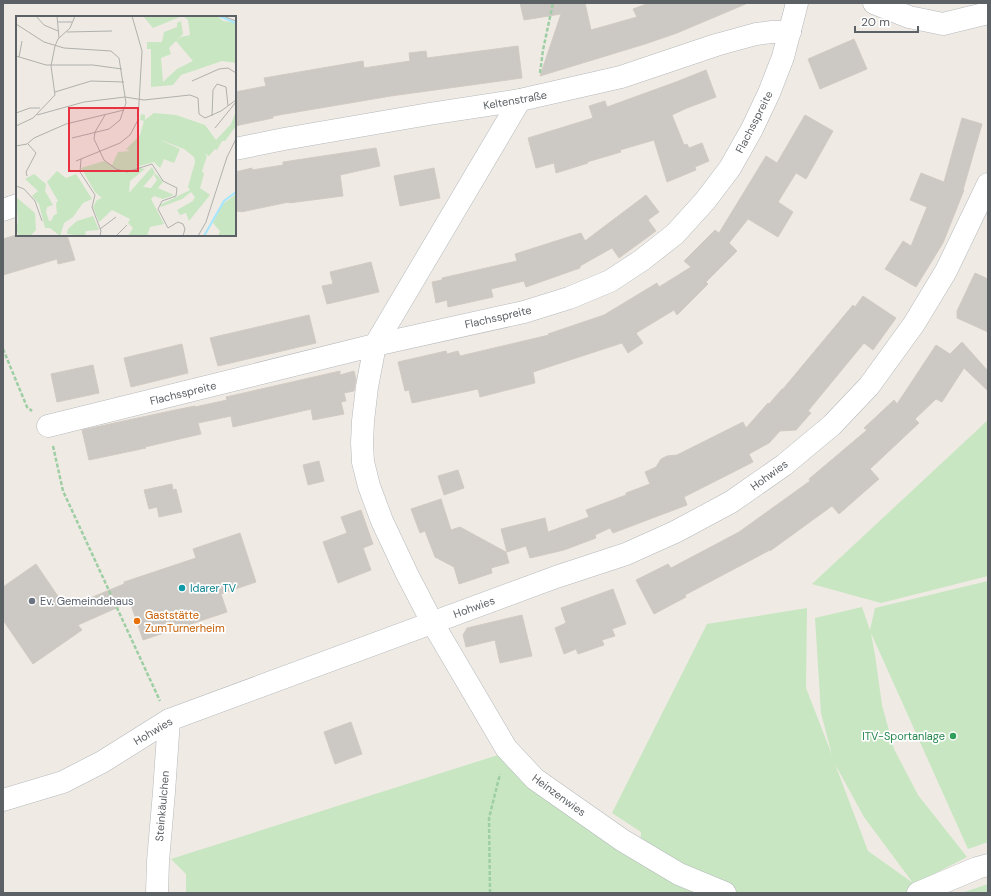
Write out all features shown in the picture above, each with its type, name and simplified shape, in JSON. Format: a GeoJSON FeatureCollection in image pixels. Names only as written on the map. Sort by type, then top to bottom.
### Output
{"type":"FeatureCollection","features":[{"type":"Feature","properties":{"kind":"street","name":"Flachsspreite"},"geometry":{"type":"LineString","coordinates":[[48,426],[375,345],[524,312],[568,298],[610,281],[642,260],[675,234],[705,201],[730,168],[752,129],[769,93],[783,57],[797,3]]}},
{"type":"Feature","properties":{"kind":"street"},"geometry":{"type":"LineString","coordinates":[[874,3],[909,17],[943,24],[988,13]]}},
{"type":"Feature","properties":{"kind":"street","name":"Keltenstraße"},"geometry":{"type":"LineString","coordinates":[[236,149],[429,114],[520,100],[621,77],[716,45],[756,34],[790,32]]}},
{"type":"Feature","properties":{"kind":"street"},"geometry":{"type":"LineString","coordinates":[[432,622],[382,521],[369,486],[363,462],[362,444],[367,387],[375,345],[520,100]]}},
{"type":"Feature","properties":{"kind":"street","name":"Hohwies"},"geometry":{"type":"LineString","coordinates":[[3,800],[63,782],[102,762],[168,720],[556,577],[626,554],[675,532],[731,502],[784,465],[832,425],[869,386],[910,330],[946,271],[988,184]]}},
{"type":"Feature","properties":{"kind":"street"},"geometry":{"type":"LineString","coordinates":[[3,210],[16,205]]}},
{"type":"Feature","properties":{"kind":"street","name":"Heinzenwies"},"geometry":{"type":"LineString","coordinates":[[432,622],[506,748],[535,779],[622,840],[679,874],[725,893]]}},
{"type":"Feature","properties":{"kind":"street","name":"Steinkäulchen"},"geometry":{"type":"LineString","coordinates":[[157,893],[168,720]]}},
{"type":"Feature","properties":{"kind":"street"},"geometry":{"type":"LineString","coordinates":[[918,893],[988,864]]}},
{"type":"Feature","properties":{"kind":"path"},"geometry":{"type":"LineString","coordinates":[[543,50],[553,3]]}},
{"type":"Feature","properties":{"kind":"path"},"geometry":{"type":"LineString","coordinates":[[3,348],[27,407],[48,426],[63,491],[168,720]]}},
{"type":"Feature","properties":{"kind":"path"},"geometry":{"type":"LineString","coordinates":[[490,893],[489,818],[506,748]]}},
{"type":"Feature","properties":{"kind":"green space"},"geometry":{"type":"Polygon","coordinates":[[[988,420],[988,576],[881,603],[812,584],[988,420]]]}},
{"type":"Feature","properties":{"kind":"green space"},"geometry":{"type":"Polygon","coordinates":[[[988,581],[988,842],[968,849],[871,633],[882,705],[894,749],[918,795],[967,857],[914,884],[927,893],[186,893],[186,874],[171,859],[498,755],[526,782],[640,864],[641,832],[612,813],[707,624],[807,608],[806,688],[832,755],[821,713],[815,618],[862,607],[870,630],[875,608],[988,581]],[[835,764],[868,851],[913,883],[864,817],[835,764]]]}},
{"type":"Feature","properties":{"kind":"green space"},"geometry":{"type":"Polygon","coordinates":[[[988,884],[988,893],[962,893],[988,884]]]}},
{"type":"Feature","properties":{"kind":"building"},"geometry":{"type":"Polygon","coordinates":[[[520,3],[585,3],[591,30],[637,17],[633,9],[649,3],[748,3],[677,33],[540,76],[561,14],[524,20],[520,3]]]}},
{"type":"Feature","properties":{"kind":"building"},"geometry":{"type":"Polygon","coordinates":[[[854,39],[867,69],[820,89],[808,59],[854,39]]]}},
{"type":"Feature","properties":{"kind":"building"},"geometry":{"type":"Polygon","coordinates":[[[518,46],[522,78],[391,96],[273,116],[273,118],[236,126],[236,92],[266,86],[264,78],[363,61],[364,68],[410,61],[409,53],[426,51],[427,58],[518,46]]]}},
{"type":"Feature","properties":{"kind":"building"},"geometry":{"type":"Polygon","coordinates":[[[706,70],[716,97],[672,115],[684,145],[687,144],[689,148],[702,143],[709,161],[695,167],[696,170],[667,182],[654,140],[620,150],[621,152],[556,173],[554,163],[536,168],[528,138],[593,118],[589,106],[605,101],[607,107],[706,70]]]}},
{"type":"Feature","properties":{"kind":"building"},"geometry":{"type":"Polygon","coordinates":[[[805,115],[833,131],[806,179],[796,173],[778,202],[793,212],[778,237],[748,219],[729,243],[737,251],[706,282],[708,284],[677,315],[674,310],[636,333],[643,343],[628,353],[622,343],[533,372],[535,383],[480,397],[478,389],[412,403],[409,390],[405,391],[398,362],[446,351],[447,354],[458,351],[460,356],[549,335],[548,334],[604,315],[657,283],[659,287],[691,267],[684,261],[715,230],[719,233],[766,156],[777,163],[805,115]]]}},
{"type":"Feature","properties":{"kind":"building"},"geometry":{"type":"Polygon","coordinates":[[[962,118],[982,124],[964,190],[943,243],[916,287],[885,269],[903,241],[911,246],[927,207],[910,200],[921,173],[944,182],[962,118]]]}},
{"type":"Feature","properties":{"kind":"building"},"geometry":{"type":"Polygon","coordinates":[[[376,148],[380,166],[340,175],[343,196],[289,202],[236,212],[236,172],[252,168],[252,170],[283,165],[283,162],[376,148]]]}},
{"type":"Feature","properties":{"kind":"building"},"geometry":{"type":"Polygon","coordinates":[[[434,168],[440,198],[400,206],[394,176],[434,168]]]}},
{"type":"Feature","properties":{"kind":"building"},"geometry":{"type":"Polygon","coordinates":[[[646,195],[659,212],[648,220],[656,231],[619,258],[612,248],[580,266],[580,268],[526,287],[524,281],[491,289],[493,297],[448,307],[447,300],[436,303],[432,282],[442,280],[442,278],[517,261],[515,254],[581,233],[585,241],[646,195]]]}},
{"type":"Feature","properties":{"kind":"building"},"geometry":{"type":"Polygon","coordinates":[[[16,235],[67,236],[75,260],[58,264],[57,259],[3,275],[3,239],[16,235]]]}},
{"type":"Feature","properties":{"kind":"building"},"geometry":{"type":"Polygon","coordinates":[[[371,262],[379,292],[327,304],[322,286],[333,284],[330,272],[371,262]]]}},
{"type":"Feature","properties":{"kind":"building"},"geometry":{"type":"Polygon","coordinates":[[[975,273],[988,279],[988,332],[957,318],[957,311],[975,273]]]}},
{"type":"Feature","properties":{"kind":"building"},"geometry":{"type":"Polygon","coordinates":[[[863,296],[896,318],[873,350],[864,343],[808,411],[811,413],[796,430],[780,431],[769,443],[749,454],[753,462],[684,497],[687,505],[613,533],[610,528],[595,535],[596,538],[564,550],[530,558],[526,546],[507,552],[501,529],[545,518],[548,532],[589,517],[586,510],[650,484],[645,472],[656,467],[661,459],[667,456],[677,455],[743,422],[746,428],[768,403],[769,404],[783,389],[853,305],[855,307],[863,296]]]}},
{"type":"Feature","properties":{"kind":"building"},"geometry":{"type":"Polygon","coordinates":[[[309,315],[316,343],[218,366],[210,338],[309,315]]]}},
{"type":"Feature","properties":{"kind":"building"},"geometry":{"type":"Polygon","coordinates":[[[962,342],[988,371],[988,391],[964,368],[942,402],[936,399],[915,419],[919,423],[870,469],[879,479],[839,514],[832,506],[770,551],[685,595],[686,597],[654,614],[636,580],[668,564],[671,568],[739,532],[810,481],[809,479],[867,430],[864,428],[894,400],[897,404],[936,345],[950,354],[962,342]]]}},
{"type":"Feature","properties":{"kind":"building"},"geometry":{"type":"Polygon","coordinates":[[[182,344],[188,373],[131,387],[124,358],[182,344]]]}},
{"type":"Feature","properties":{"kind":"building"},"geometry":{"type":"Polygon","coordinates":[[[93,365],[99,393],[57,402],[51,374],[93,365]]]}},
{"type":"Feature","properties":{"kind":"building"},"geometry":{"type":"Polygon","coordinates":[[[340,371],[340,375],[354,371],[356,379],[354,391],[344,393],[346,401],[341,402],[344,414],[313,420],[311,409],[233,427],[231,416],[198,423],[201,434],[145,447],[146,448],[89,460],[82,430],[227,400],[226,397],[340,371]]]}},
{"type":"Feature","properties":{"kind":"building"},"geometry":{"type":"Polygon","coordinates":[[[319,461],[324,481],[308,485],[303,465],[319,461]]]}},
{"type":"Feature","properties":{"kind":"building"},"geometry":{"type":"Polygon","coordinates":[[[458,470],[464,488],[444,495],[438,476],[458,470]]]}},
{"type":"Feature","properties":{"kind":"building"},"geometry":{"type":"Polygon","coordinates":[[[172,484],[173,490],[176,489],[182,512],[159,517],[157,507],[149,509],[144,490],[172,484]]]}},
{"type":"Feature","properties":{"kind":"building"},"geometry":{"type":"Polygon","coordinates":[[[441,499],[451,530],[460,527],[506,552],[509,563],[491,568],[492,573],[459,584],[454,567],[435,557],[425,531],[420,533],[411,509],[441,499]]]}},
{"type":"Feature","properties":{"kind":"building"},"geometry":{"type":"Polygon","coordinates":[[[361,510],[373,544],[363,548],[371,570],[338,583],[323,542],[347,533],[341,517],[361,510]]]}},
{"type":"Feature","properties":{"kind":"building"},"geometry":{"type":"Polygon","coordinates":[[[240,533],[256,582],[221,594],[227,612],[143,640],[130,602],[78,625],[82,630],[33,664],[3,620],[3,587],[36,564],[66,608],[124,584],[124,582],[196,558],[193,549],[240,533]]]}},
{"type":"Feature","properties":{"kind":"building"},"geometry":{"type":"Polygon","coordinates":[[[613,589],[626,624],[612,629],[615,636],[602,640],[604,645],[578,654],[576,649],[564,654],[555,628],[566,623],[561,608],[613,589]]]}},
{"type":"Feature","properties":{"kind":"building"},"geometry":{"type":"Polygon","coordinates":[[[522,615],[532,656],[500,663],[495,640],[466,647],[463,635],[467,628],[522,615]]]}},
{"type":"Feature","properties":{"kind":"building"},"geometry":{"type":"Polygon","coordinates":[[[351,722],[362,754],[335,764],[324,732],[351,722]]]}},
{"type":"Feature","properties":{"kind":"place","name":"Idarer TV"},"geometry":{"type":"Point","coordinates":[182,588]}},
{"type":"Feature","properties":{"kind":"place","name":"Ev. Gemeindehaus"},"geometry":{"type":"Point","coordinates":[32,601]}},
{"type":"Feature","properties":{"kind":"place","name":"Gaststätte ZumTurnerheim"},"geometry":{"type":"Point","coordinates":[137,621]}},
{"type":"Feature","properties":{"kind":"place","name":"ITV-Sportanlage"},"geometry":{"type":"Point","coordinates":[953,736]}}]}
